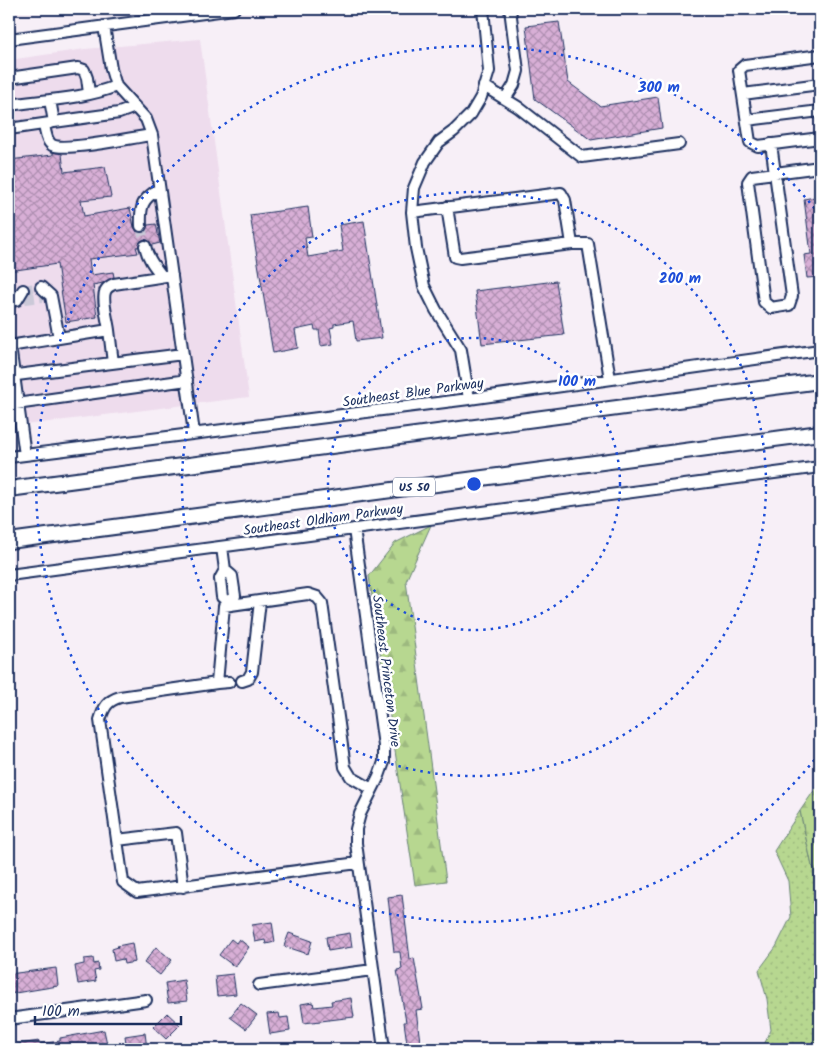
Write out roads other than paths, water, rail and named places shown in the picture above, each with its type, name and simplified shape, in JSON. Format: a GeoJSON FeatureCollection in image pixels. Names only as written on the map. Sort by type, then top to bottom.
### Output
{"type":"FeatureCollection","features":[{"type":"Feature","properties":{"kind":"highway"},"geometry":{"type":"LineString","coordinates":[[9,489],[820,381]]}},
{"type":"Feature","properties":{"kind":"highway","name":"US 50"},"geometry":{"type":"LineString","coordinates":[[9,541],[820,433]]}},
{"type":"Feature","properties":{"kind":"street"},"geometry":{"type":"LineString","coordinates":[[9,39],[234,9]]}},
{"type":"Feature","properties":{"kind":"street"},"geometry":{"type":"LineString","coordinates":[[469,398],[461,350],[436,310],[424,286],[416,248],[412,212],[414,188],[425,162],[439,142],[454,131],[471,114],[481,96],[489,71],[483,9]]}},
{"type":"Feature","properties":{"kind":"street"},"geometry":{"type":"LineString","coordinates":[[505,99],[514,85],[518,71],[510,9]]}},
{"type":"Feature","properties":{"kind":"street"},"geometry":{"type":"LineString","coordinates":[[104,26],[111,69],[116,86],[146,119],[152,135],[168,276],[183,354],[194,433]]}},
{"type":"Feature","properties":{"kind":"street"},"geometry":{"type":"LineString","coordinates":[[820,55],[745,65],[739,70],[750,142],[758,146],[820,138]]}},
{"type":"Feature","properties":{"kind":"street"},"geometry":{"type":"LineString","coordinates":[[9,78],[78,68],[84,70],[89,93]]}},
{"type":"Feature","properties":{"kind":"street"},"geometry":{"type":"LineString","coordinates":[[743,94],[820,84]]}},
{"type":"Feature","properties":{"kind":"street"},"geometry":{"type":"LineString","coordinates":[[9,105],[50,100],[105,90],[116,86]]}},
{"type":"Feature","properties":{"kind":"street"},"geometry":{"type":"LineString","coordinates":[[484,86],[526,113],[582,157],[679,144]]}},
{"type":"Feature","properties":{"kind":"street"},"geometry":{"type":"LineString","coordinates":[[50,100],[54,122]]}},
{"type":"Feature","properties":{"kind":"street"},"geometry":{"type":"LineString","coordinates":[[9,129],[119,113],[135,107]]}},
{"type":"Feature","properties":{"kind":"street"},"geometry":{"type":"LineString","coordinates":[[747,120],[820,111]]}},
{"type":"Feature","properties":{"kind":"street"},"geometry":{"type":"LineString","coordinates":[[44,124],[48,142],[53,146],[81,145],[152,135]]}},
{"type":"Feature","properties":{"kind":"street"},"geometry":{"type":"LineString","coordinates":[[771,144],[774,173],[792,296],[789,305],[771,308],[764,302],[748,182],[752,176],[774,173],[820,167]]}},
{"type":"Feature","properties":{"kind":"street"},"geometry":{"type":"LineString","coordinates":[[141,226],[142,204],[147,196],[159,189]]}},
{"type":"Feature","properties":{"kind":"street"},"geometry":{"type":"LineString","coordinates":[[412,212],[561,193],[565,200],[572,244]]}},
{"type":"Feature","properties":{"kind":"street"},"geometry":{"type":"LineString","coordinates":[[447,207],[455,257],[460,258],[572,244],[588,244],[610,379]]}},
{"type":"Feature","properties":{"kind":"street"},"geometry":{"type":"LineString","coordinates":[[145,246],[151,263],[168,276]]}},
{"type":"Feature","properties":{"kind":"street"},"geometry":{"type":"LineString","coordinates":[[113,364],[104,292],[114,284],[168,276]]}},
{"type":"Feature","properties":{"kind":"street"},"geometry":{"type":"LineString","coordinates":[[45,294],[59,338]]}},
{"type":"Feature","properties":{"kind":"street"},"geometry":{"type":"LineString","coordinates":[[25,455],[13,404],[9,346],[109,330]]}},
{"type":"Feature","properties":{"kind":"street","name":"Southeast Blue Parkway"},"geometry":{"type":"LineString","coordinates":[[9,456],[469,398],[820,350]]}},
{"type":"Feature","properties":{"kind":"street"},"geometry":{"type":"LineString","coordinates":[[11,376],[183,354]]}},
{"type":"Feature","properties":{"kind":"street"},"geometry":{"type":"LineString","coordinates":[[13,404],[186,380]]}},
{"type":"Feature","properties":{"kind":"street","name":"Southeast Oldham Parkway"},"geometry":{"type":"LineString","coordinates":[[9,575],[820,467]]}},
{"type":"Feature","properties":{"kind":"street","name":"Southeast Princeton Drive"},"geometry":{"type":"LineString","coordinates":[[354,529],[384,746],[384,762],[380,776],[360,814],[356,829],[358,864],[384,1049]]}},
{"type":"Feature","properties":{"kind":"street"},"geometry":{"type":"LineString","coordinates":[[217,684],[224,606],[235,596],[232,576],[224,570],[222,547]]}},
{"type":"Feature","properties":{"kind":"street"},"geometry":{"type":"LineString","coordinates":[[229,603],[260,601],[308,594],[317,597],[322,603],[345,767],[352,777],[372,789]]}},
{"type":"Feature","properties":{"kind":"street"},"geometry":{"type":"LineString","coordinates":[[242,681],[248,679],[252,672],[260,601]]}},
{"type":"Feature","properties":{"kind":"street"},"geometry":{"type":"LineString","coordinates":[[230,682],[120,697],[111,700],[104,707],[100,720],[123,882],[137,892],[358,864]]}},
{"type":"Feature","properties":{"kind":"street"},"geometry":{"type":"LineString","coordinates":[[117,840],[176,833],[183,887]]}},
{"type":"Feature","properties":{"kind":"street"},"geometry":{"type":"LineString","coordinates":[[259,985],[373,970]]}},
{"type":"Feature","properties":{"kind":"street"},"geometry":{"type":"LineString","coordinates":[[9,1019],[146,1000]]}},
{"type":"Feature","properties":{"kind":"tunnel"},"geometry":{"type":"LineString","coordinates":[[141,226],[145,246]]}},
{"type":"Feature","properties":{"kind":"tunnel"},"geometry":{"type":"LineString","coordinates":[[23,290],[41,287]]}},
{"type":"Feature","properties":{"kind":"tunnel"},"geometry":{"type":"LineString","coordinates":[[25,299],[43,297]]}}]}
